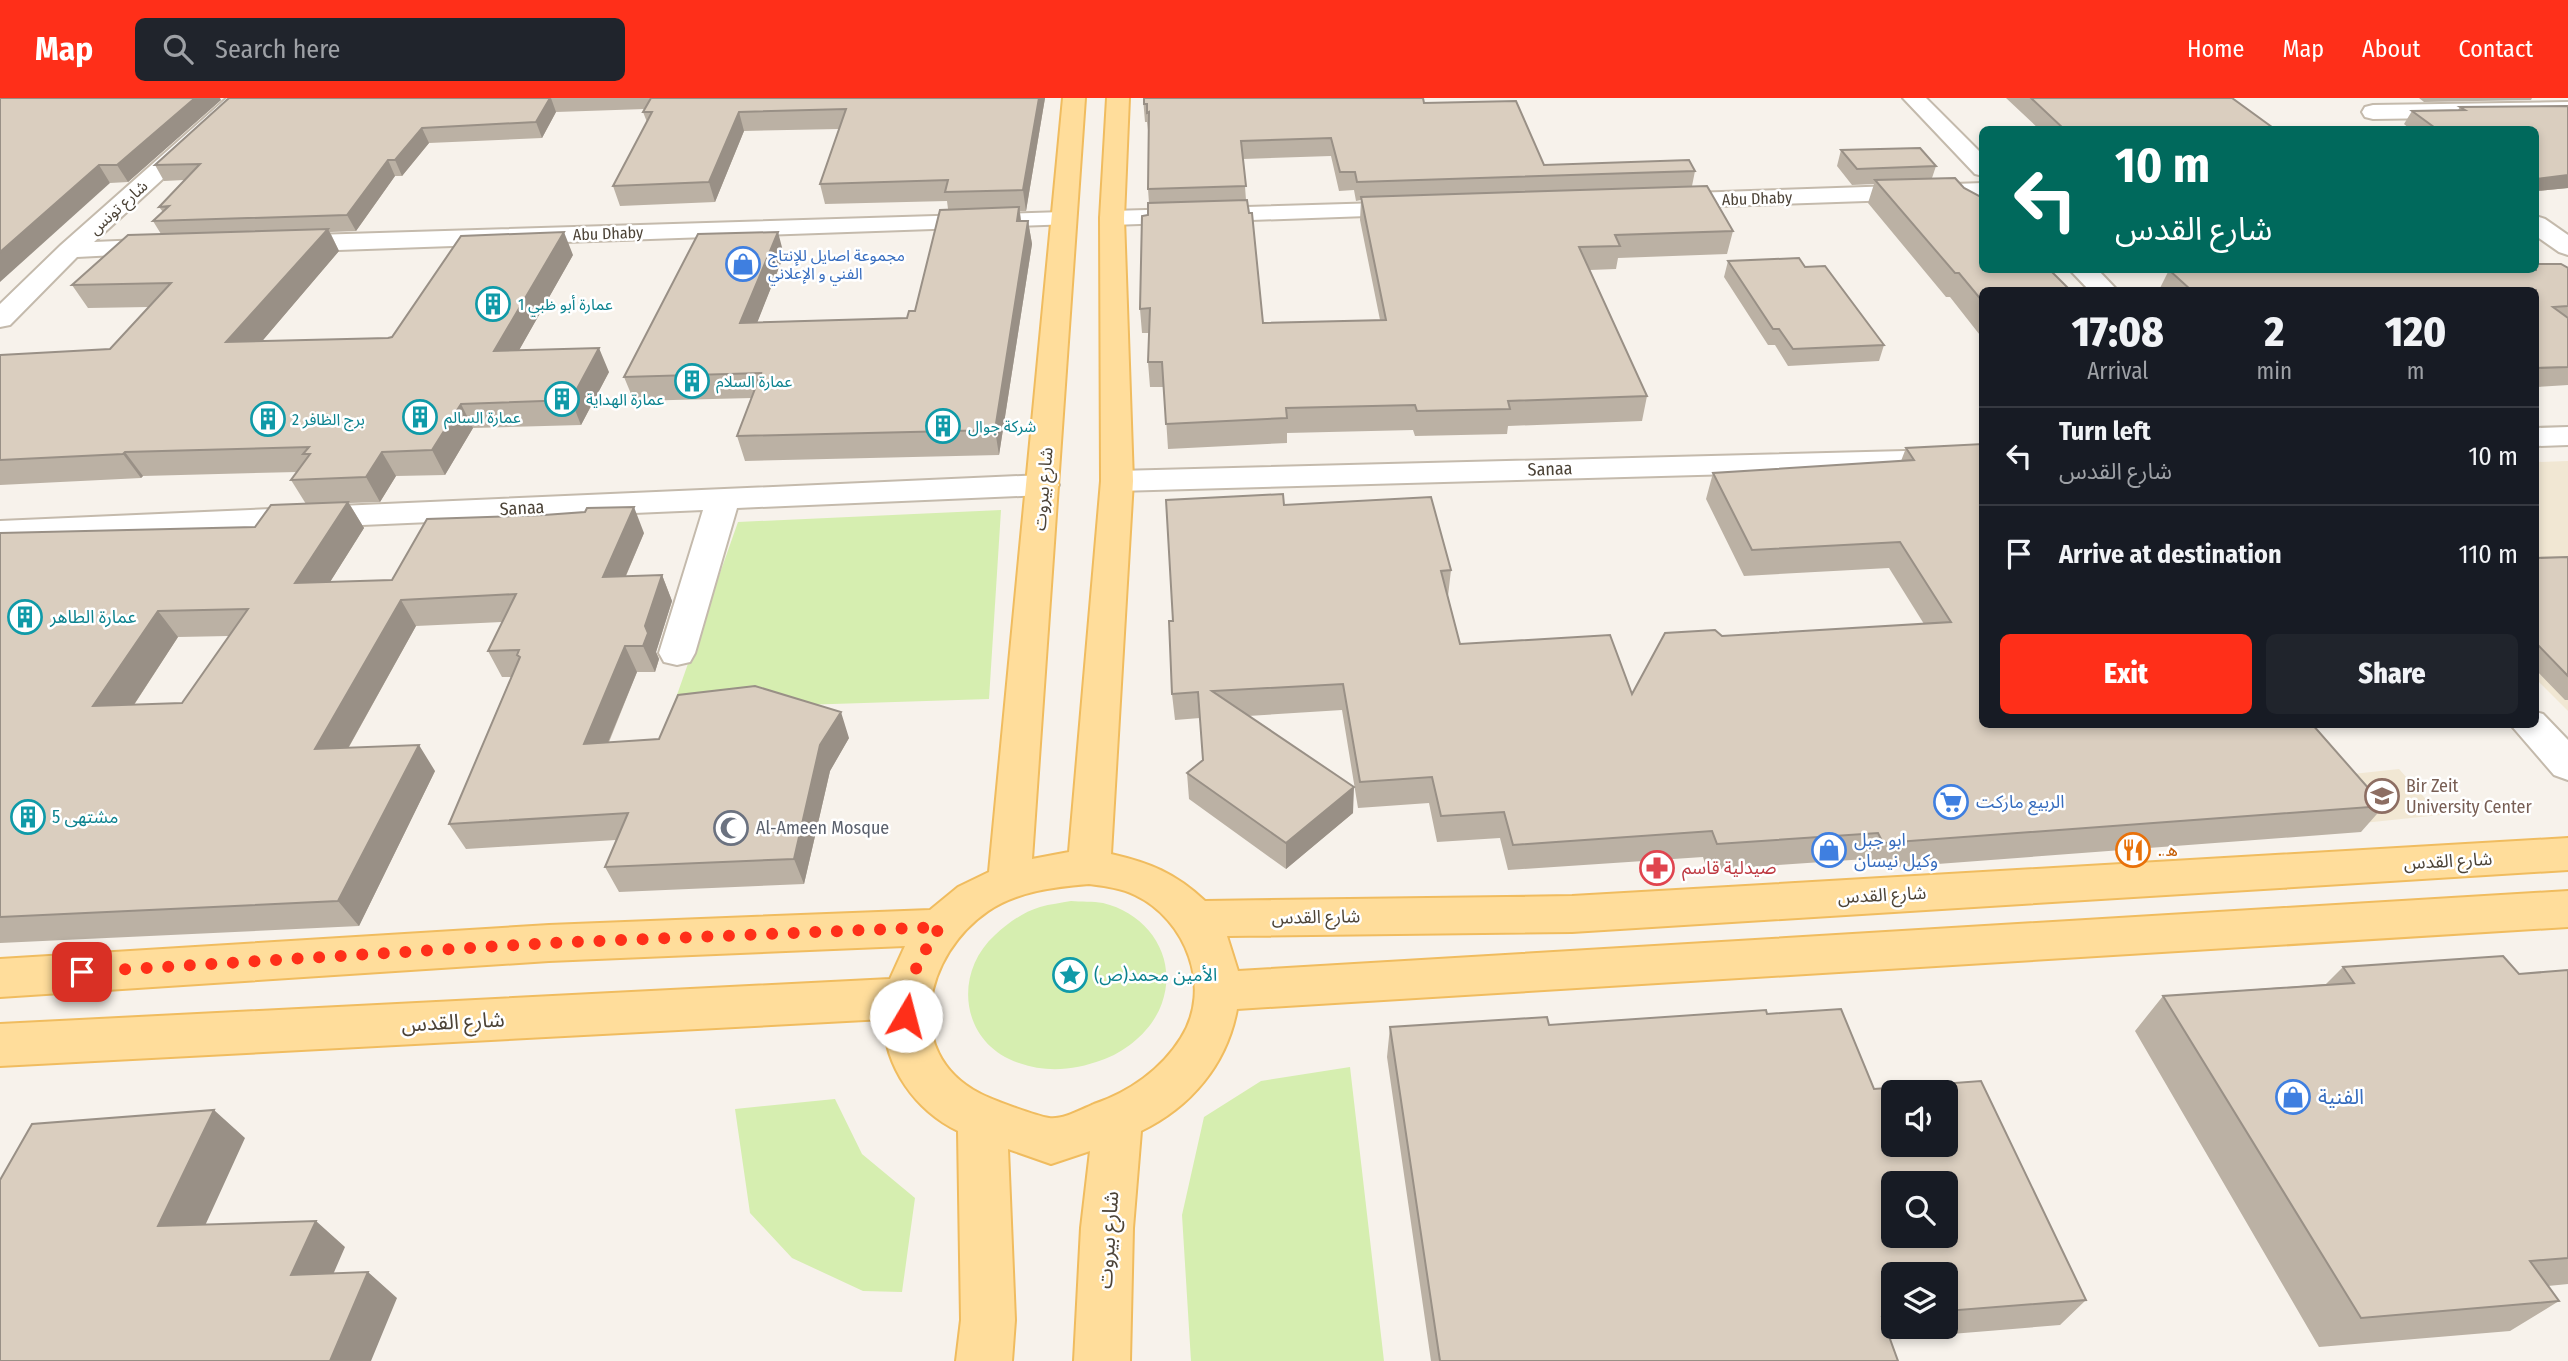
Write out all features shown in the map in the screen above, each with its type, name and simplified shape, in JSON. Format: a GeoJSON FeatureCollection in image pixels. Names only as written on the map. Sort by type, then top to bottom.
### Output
{"type":"FeatureCollection","features":[{"type":"Feature","properties":{"kind":"main road","name":"شارع بيروت"},"geometry":{"type":"LineString","coordinates":[[1009,880],[1073,98]]}},
{"type":"Feature","properties":{"kind":"main road"},"geometry":{"type":"LineString","coordinates":[[1089,867],[1117,481],[1112,218],[1118,98]]}},
{"type":"Feature","properties":{"kind":"main road","name":"شارع القدس"},"geometry":{"type":"LineString","coordinates":[[1196,919],[1572,914],[2568,854]]}},
{"type":"Feature","properties":{"kind":"main road"},"geometry":{"type":"LineString","coordinates":[[1089,867],[1132,876],[1168,892],[1196,919],[1214,952],[1219,990],[1211,1028],[1191,1064],[1159,1095],[1118,1119],[1051,1141],[982,1121],[946,1099],[920,1069],[907,1035],[906,998],[918,961],[940,927],[971,900],[1009,880],[1050,869],[1089,867]]}},
{"type":"Feature","properties":{"kind":"main road"},"geometry":{"type":"LineString","coordinates":[[1219,990],[2568,909]]}},
{"type":"Feature","properties":{"kind":"main road"},"geometry":{"type":"LineString","coordinates":[[0,978],[549,943],[940,927]]}},
{"type":"Feature","properties":{"kind":"main road","name":"شارع القدس"},"geometry":{"type":"LineString","coordinates":[[0,1045],[906,998]]}},
{"type":"Feature","properties":{"kind":"main road","name":"شارع بيروت"},"geometry":{"type":"LineString","coordinates":[[1102,1361],[1107,1228],[1118,1119]]}},
{"type":"Feature","properties":{"kind":"main road"},"geometry":{"type":"LineString","coordinates":[[982,1121],[988,1320],[984,1361]]}},
{"type":"Feature","properties":{"kind":"street","name":"شارع تونس"},"geometry":{"type":"LineString","coordinates":[[0,319],[70,250],[240,98]]}},
{"type":"Feature","properties":{"kind":"street"},"geometry":{"type":"LineString","coordinates":[[2352,98],[2392,126]]}},
{"type":"Feature","properties":{"kind":"street"},"geometry":{"type":"LineString","coordinates":[[1917,102],[1979,165]]}},
{"type":"Feature","properties":{"kind":"street"},"geometry":{"type":"LineString","coordinates":[[2373,112],[2568,109]]}},
{"type":"Feature","properties":{"kind":"street","name":"Abu Dhaby"},"geometry":{"type":"LineString","coordinates":[[1635,202],[1979,190]]}},
{"type":"Feature","properties":{"kind":"street"},"geometry":{"type":"LineString","coordinates":[[1112,218],[1440,208]]}},
{"type":"Feature","properties":{"kind":"street","name":"Abu Dhaby"},"geometry":{"type":"LineString","coordinates":[[252,244],[1063,219]]}},
{"type":"Feature","properties":{"kind":"street"},"geometry":{"type":"LineString","coordinates":[[2539,227],[2568,247]]}},
{"type":"Feature","properties":{"kind":"street"},"geometry":{"type":"LineString","coordinates":[[70,250],[196,246]]}},
{"type":"Feature","properties":{"kind":"street"},"geometry":{"type":"LineString","coordinates":[[2086,273],[2101,287]]}},
{"type":"Feature","properties":{"kind":"street"},"geometry":{"type":"LineString","coordinates":[[2539,437],[2568,436]]}},
{"type":"Feature","properties":{"kind":"street","name":"Sanaa"},"geometry":{"type":"LineString","coordinates":[[1117,481],[1979,458]]}},
{"type":"Feature","properties":{"kind":"street","name":"Sanaa"},"geometry":{"type":"LineString","coordinates":[[0,531],[1043,485]]}},
{"type":"Feature","properties":{"kind":"street"},"geometry":{"type":"LineString","coordinates":[[677,653],[723,499]]}},
{"type":"Feature","properties":{"kind":"street"},"geometry":{"type":"LineString","coordinates":[[2533,728],[2568,765]]}},
{"type":"Feature","properties":{"kind":"shaded area"},"geometry":{"type":"Polygon","coordinates":[[[2568,461],[2568,711],[2539,682],[2539,462],[2568,461]]]}},
{"type":"Feature","properties":{"kind":"shaded area","name":"Bir Zeit University Center"},"geometry":{"type":"Polygon","coordinates":[[[2399,769],[2440,815],[2363,823],[2325,777],[2399,769]]]}},
{"type":"Feature","properties":{"kind":"green space"},"geometry":{"type":"Polygon","coordinates":[[[1001,510],[989,699],[672,709],[738,522],[1001,510]]]}},
{"type":"Feature","properties":{"kind":"green space"},"geometry":{"type":"Polygon","coordinates":[[[1071,901],[1103,903],[1134,917],[1146,928],[1156,940],[1166,970],[1162,1003],[1146,1030],[1130,1045],[1112,1056],[1071,1068],[1029,1066],[1000,1054],[985,1040],[975,1024],[969,1007],[968,988],[972,969],[981,951],[1016,918],[1040,907],[1071,901]]]}},
{"type":"Feature","properties":{"kind":"green space"},"geometry":{"type":"Polygon","coordinates":[[[1350,1067],[1384,1361],[1191,1361],[1182,1215],[1204,1117],[1261,1081],[1350,1067]]]}},
{"type":"Feature","properties":{"kind":"green space"},"geometry":{"type":"Polygon","coordinates":[[[835,1099],[862,1154],[915,1198],[902,1292],[863,1291],[792,1258],[750,1213],[735,1109],[835,1099]]]}},
{"type":"Feature","properties":{"kind":"building"},"geometry":{"type":"Polygon","coordinates":[[[0,98],[195,98],[117,165],[99,165],[0,252],[0,98]]]}},
{"type":"Feature","properties":{"kind":"building"},"geometry":{"type":"Polygon","coordinates":[[[229,98],[550,98],[536,122],[422,128],[395,160],[388,160],[347,215],[153,221],[169,206],[159,207],[200,164],[155,165],[229,98]]]}},
{"type":"Feature","properties":{"kind":"building"},"geometry":{"type":"Polygon","coordinates":[[[651,98],[1039,98],[1023,190],[945,192],[948,180],[820,184],[846,109],[739,112],[709,182],[613,186],[652,112],[643,112],[651,98]]]}},
{"type":"Feature","properties":{"kind":"building"},"geometry":{"type":"Polygon","coordinates":[[[1144,98],[1423,98],[1424,103],[1516,101],[1544,165],[1689,160],[1695,171],[1357,182],[1355,172],[1340,172],[1331,138],[1241,141],[1246,186],[1148,189],[1149,112],[1147,113],[1144,98]]]}},
{"type":"Feature","properties":{"kind":"building"},"geometry":{"type":"Polygon","coordinates":[[[2031,98],[2232,98],[2270,126],[2061,126],[2031,98]]]}},
{"type":"Feature","properties":{"kind":"building"},"geometry":{"type":"Polygon","coordinates":[[[2568,106],[2568,175],[2539,179],[2539,126],[2433,126],[2412,111],[2465,110],[2460,107],[2568,106]]]}},
{"type":"Feature","properties":{"kind":"building"},"geometry":{"type":"Polygon","coordinates":[[[1920,148],[1936,166],[1857,169],[1841,150],[1920,148]]]}},
{"type":"Feature","properties":{"kind":"building"},"geometry":{"type":"Polygon","coordinates":[[[1955,178],[1964,188],[1979,196],[1979,273],[2053,273],[2067,287],[1979,287],[1979,297],[1875,180],[1955,178]]]}},
{"type":"Feature","properties":{"kind":"building"},"geometry":{"type":"Polygon","coordinates":[[[1707,186],[1733,231],[1615,235],[1620,246],[1579,247],[1647,396],[1508,401],[1510,409],[1417,411],[1415,405],[1286,408],[1287,418],[1166,424],[1162,362],[1148,362],[1150,308],[1140,309],[1142,216],[1148,215],[1148,203],[1247,200],[1249,213],[1252,213],[1263,323],[1386,320],[1361,197],[1707,186]]]}},
{"type":"Feature","properties":{"kind":"building"},"geometry":{"type":"Polygon","coordinates":[[[1019,207],[1017,221],[1028,221],[995,430],[737,436],[761,373],[624,377],[698,234],[778,232],[740,323],[907,318],[909,311],[915,311],[940,210],[1019,207]]]}},
{"type":"Feature","properties":{"kind":"building"},"geometry":{"type":"Polygon","coordinates":[[[328,229],[226,342],[392,337],[461,236],[564,232],[494,351],[599,348],[571,400],[461,404],[432,450],[382,452],[366,477],[291,480],[310,454],[303,454],[309,447],[125,452],[0,460],[0,355],[110,349],[171,283],[72,285],[128,235],[328,229]]]}},
{"type":"Feature","properties":{"kind":"building"},"geometry":{"type":"Polygon","coordinates":[[[1799,258],[1805,267],[1825,266],[1884,345],[1793,349],[1779,329],[1773,329],[1728,261],[1799,258]]]}},
{"type":"Feature","properties":{"kind":"building"},"geometry":{"type":"Polygon","coordinates":[[[2539,264],[2561,264],[2568,268],[2568,306],[2553,307],[2568,318],[2568,367],[2539,368],[2539,287],[2188,287],[2172,273],[2539,273],[2539,264]]]}},
{"type":"Feature","properties":{"kind":"building"},"geometry":{"type":"Polygon","coordinates":[[[1979,444],[1979,728],[2316,728],[2384,806],[1883,843],[1878,833],[1717,844],[1712,831],[1513,845],[1504,812],[1441,816],[1432,777],[1360,782],[1343,684],[1212,691],[1354,787],[1286,843],[1187,773],[1203,760],[1198,692],[1172,694],[1169,621],[1173,621],[1166,500],[1283,494],[1284,505],[1431,497],[1451,570],[1441,571],[1460,644],[1610,635],[1632,694],[1665,633],[1715,630],[1722,636],[1951,622],[1900,542],[1752,550],[1713,473],[1914,460],[1906,448],[1979,444]]]}},
{"type":"Feature","properties":{"kind":"building"},"geometry":{"type":"Polygon","coordinates":[[[348,502],[295,583],[392,580],[427,519],[544,515],[585,512],[587,508],[634,507],[603,577],[662,575],[645,626],[648,633],[643,646],[625,646],[584,744],[659,739],[678,695],[755,686],[841,712],[820,745],[794,859],[605,867],[628,813],[449,824],[520,657],[517,655],[519,650],[488,651],[516,594],[401,600],[315,749],[419,745],[338,901],[0,917],[0,533],[255,527],[271,505],[348,502]],[[248,609],[158,611],[93,706],[182,703],[248,609]]]}},
{"type":"Feature","properties":{"kind":"building"},"geometry":{"type":"Polygon","coordinates":[[[2568,557],[2568,676],[2539,646],[2539,558],[2568,557]]]}},
{"type":"Feature","properties":{"kind":"building"},"geometry":{"type":"Polygon","coordinates":[[[2503,956],[2519,974],[2568,970],[2568,1258],[2530,1261],[2559,1301],[2361,1318],[2163,996],[2354,983],[2343,967],[2503,956]]]}},
{"type":"Feature","properties":{"kind":"building"},"geometry":{"type":"Polygon","coordinates":[[[1841,1009],[1874,1089],[1881,1088],[1881,1157],[1958,1157],[1958,1083],[1981,1081],[2086,1300],[1958,1310],[1958,1262],[1881,1262],[1881,1339],[1890,1339],[1898,1361],[1440,1361],[1390,1027],[1547,1017],[1549,1025],[1766,1010],[1767,1014],[1841,1009]]]}},
{"type":"Feature","properties":{"kind":"building"},"geometry":{"type":"Polygon","coordinates":[[[214,1110],[158,1226],[316,1221],[291,1275],[368,1272],[330,1361],[0,1361],[0,1180],[32,1124],[214,1110]]]}},
{"type":"Feature","properties":{"kind":"place","name":"مجموعة اصايل للإنتاج الفني و الإعلاني"},"geometry":{"type":"Point","coordinates":[743,264]}},
{"type":"Feature","properties":{"kind":"place","name":"عمارة أبو ظبي 1"},"geometry":{"type":"Point","coordinates":[493,304]}},
{"type":"Feature","properties":{"kind":"place","name":"عمارة السلام"},"geometry":{"type":"Point","coordinates":[692,381]}},
{"type":"Feature","properties":{"kind":"place","name":"عمارة الهداية"},"geometry":{"type":"Point","coordinates":[562,399]}},
{"type":"Feature","properties":{"kind":"place","name":"عمارة السالم"},"geometry":{"type":"Point","coordinates":[420,417]}},
{"type":"Feature","properties":{"kind":"place","name":"برج الظافر 2"},"geometry":{"type":"Point","coordinates":[268,419]}},
{"type":"Feature","properties":{"kind":"place","name":"شركة جوال"},"geometry":{"type":"Point","coordinates":[943,426]}},
{"type":"Feature","properties":{"kind":"place","name":"عمارة الطاهر"},"geometry":{"type":"Point","coordinates":[25,617]}},
{"type":"Feature","properties":{"kind":"place","name":"Bir Zeit University Center"},"geometry":{"type":"Point","coordinates":[2382,796]}},
{"type":"Feature","properties":{"kind":"place","name":"الربيع ماركت"},"geometry":{"type":"Point","coordinates":[1951,802]}},
{"type":"Feature","properties":{"kind":"place","name":"مشتهى 5"},"geometry":{"type":"Point","coordinates":[28,817]}},
{"type":"Feature","properties":{"kind":"place","name":"Al-Ameen Mosque"},"geometry":{"type":"Point","coordinates":[731,828]}},
{"type":"Feature","properties":{"kind":"place","name":"ابو جبل وكيل نيسان"},"geometry":{"type":"Point","coordinates":[1829,850]}},
{"type":"Feature","properties":{"kind":"place","name":"..ه"},"geometry":{"type":"Point","coordinates":[2133,850]}},
{"type":"Feature","properties":{"kind":"place","name":"صيدلية قاسم"},"geometry":{"type":"Point","coordinates":[1657,868]}},
{"type":"Feature","properties":{"kind":"place","name":"الأمين محمد(ص)"},"geometry":{"type":"Point","coordinates":[1070,975]}},
{"type":"Feature","properties":{"kind":"place","name":"الفنية"},"geometry":{"type":"Point","coordinates":[2293,1097]}},
{"type":"Feature","properties":{"kind":"route"},"geometry":{"type":"LineString","coordinates":[[82,972],[549,943],[940,927],[918,961],[906,998],[906,1016]]}}]}
